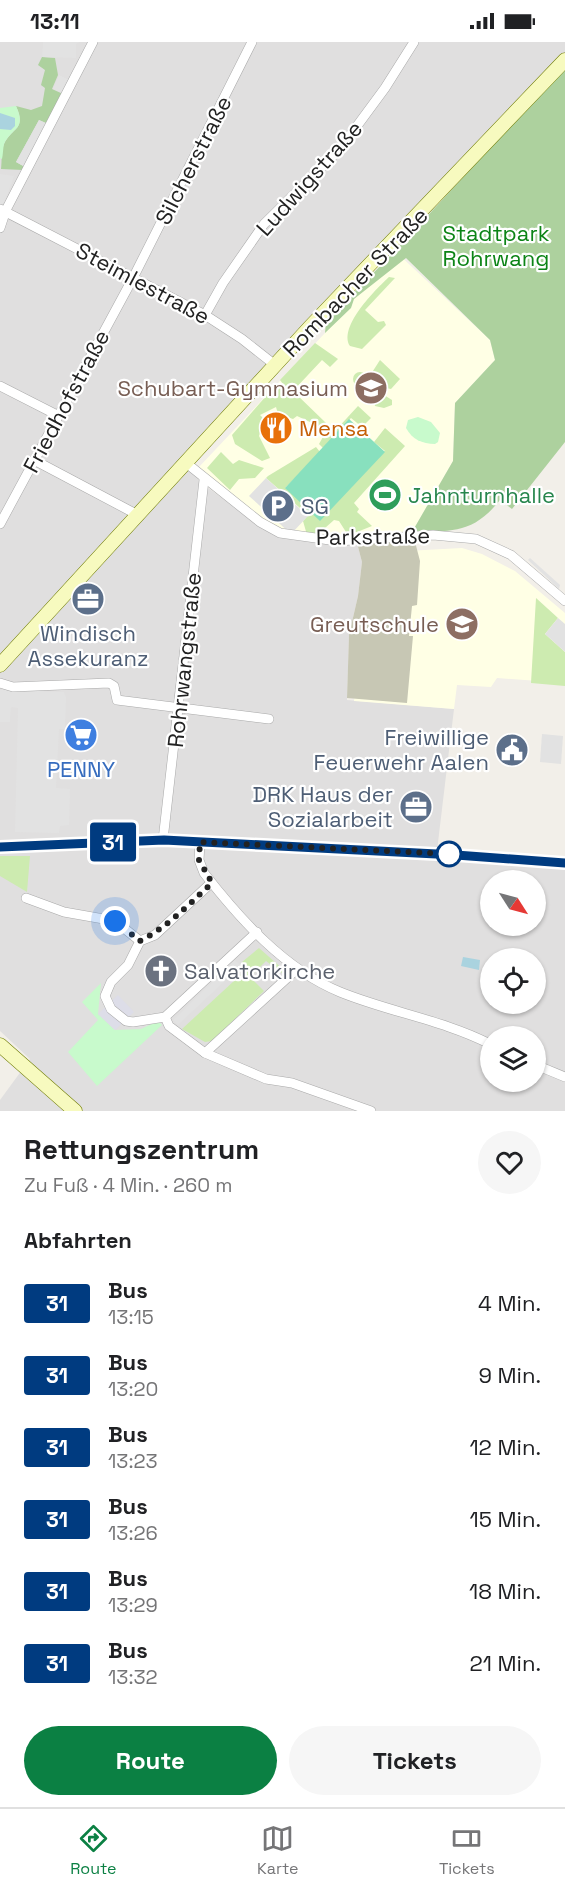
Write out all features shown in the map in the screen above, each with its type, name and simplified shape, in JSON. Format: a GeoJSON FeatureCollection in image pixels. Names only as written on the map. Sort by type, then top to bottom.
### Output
{"type":"FeatureCollection","features":[{"type":"Feature","properties":{"kind":"main road","name":"Rombacher Straße"},"geometry":{"type":"LineString","coordinates":[[0,665],[275,365],[565,60]]}},
{"type":"Feature","properties":{"kind":"main road"},"geometry":{"type":"LineString","coordinates":[[0,1045],[75,1111]]}},
{"type":"Feature","properties":{"kind":"street"},"geometry":{"type":"LineString","coordinates":[[0,228],[3,210],[19,184],[93,42]]}},
{"type":"Feature","properties":{"kind":"street","name":"Silcherstraße"},"geometry":{"type":"LineString","coordinates":[[133,278],[252,42]]}},
{"type":"Feature","properties":{"kind":"street","name":"Ludwigstraße"},"geometry":{"type":"LineString","coordinates":[[206,315],[223,283],[264,224],[340,149],[385,88],[414,42]]}},
{"type":"Feature","properties":{"kind":"street","name":"Steimlestraße"},"geometry":{"type":"LineString","coordinates":[[3,210],[206,315],[275,365]]}},
{"type":"Feature","properties":{"kind":"street","name":"Friedhofstraße"},"geometry":{"type":"LineString","coordinates":[[0,524],[133,278]]}},
{"type":"Feature","properties":{"kind":"street"},"geometry":{"type":"LineString","coordinates":[[0,387],[57,415]]}},
{"type":"Feature","properties":{"kind":"street"},"geometry":{"type":"LineString","coordinates":[[34,460],[136,514]]}},
{"type":"Feature","properties":{"kind":"street","name":"Parkstraße"},"geometry":{"type":"LineString","coordinates":[[185,462],[204,480],[260,522],[287,535],[337,541],[433,535],[454,536],[489,543],[528,567],[565,601]]}},
{"type":"Feature","properties":{"kind":"street","name":"Rohrwangstraße"},"geometry":{"type":"LineString","coordinates":[[164,840],[204,480]]}},
{"type":"Feature","properties":{"kind":"street"},"geometry":{"type":"LineString","coordinates":[[0,683],[13,687],[109,683],[114,686],[117,700],[269,719]]}},
{"type":"Feature","properties":{"kind":"street"},"geometry":{"type":"LineString","coordinates":[[0,847],[164,840],[565,863]]}},
{"type":"Feature","properties":{"kind":"street"},"geometry":{"type":"LineString","coordinates":[[200,842],[199,860],[212,883],[257,932],[297,969],[342,993],[463,1031],[480,1039]]}},
{"type":"Feature","properties":{"kind":"street"},"geometry":{"type":"LineString","coordinates":[[212,883],[155,935],[140,941],[128,965],[111,982],[105,996],[111,1010],[126,1021],[133,1022],[165,1017],[257,932]]}},
{"type":"Feature","properties":{"kind":"street"},"geometry":{"type":"LineString","coordinates":[[26,898],[64,912],[115,921],[140,941]]}},
{"type":"Feature","properties":{"kind":"street"},"geometry":{"type":"LineString","coordinates":[[205,1053],[297,969]]}},
{"type":"Feature","properties":{"kind":"street"},"geometry":{"type":"LineString","coordinates":[[165,1017],[169,1026],[205,1053],[266,1079],[292,1083],[371,1111]]}},
{"type":"Feature","properties":{"kind":"street"},"geometry":{"type":"LineString","coordinates":[[546,1069],[565,1077]]}},
{"type":"Feature","properties":{"kind":"shaded area"},"geometry":{"type":"Polygon","coordinates":[[[0,42],[565,42],[565,53],[179,461],[207,487],[257,524],[357,543],[362,562],[358,596],[349,635],[347,700],[454,709],[436,859],[565,868],[565,1111],[0,1111],[0,1100],[30,1059],[0,1031],[0,42]]]}},
{"type":"Feature","properties":{"kind":"shaded area"},"geometry":{"type":"Polygon","coordinates":[[[43,42],[80,42],[76,44],[76,58],[42,57],[43,42]]]}},
{"type":"Feature","properties":{"kind":"shaded area"},"geometry":{"type":"Polygon","coordinates":[[[59,75],[71,81],[65,94],[53,89],[59,75]]]}},
{"type":"Feature","properties":{"kind":"shaded area"},"geometry":{"type":"Polygon","coordinates":[[[39,120],[48,124],[25,167],[16,162],[39,120]]]}},
{"type":"Feature","properties":{"kind":"shaded area"},"geometry":{"type":"Polygon","coordinates":[[[0,174],[14,176],[0,214],[0,174]]]}},
{"type":"Feature","properties":{"kind":"shaded area","name":"Schubart-Gymnasium"},"geometry":{"type":"Polygon","coordinates":[[[395,251],[490,340],[495,360],[455,403],[453,461],[412,532],[336,538],[284,532],[261,519],[211,480],[199,467],[325,333],[326,321],[395,251]]]}},
{"type":"Feature","properties":{"kind":"shaded area","name":"SG"},"geometry":{"type":"Polygon","coordinates":[[[266,478],[308,516],[291,534],[249,496],[266,478]]]}},
{"type":"Feature","properties":{"kind":"shaded area"},"geometry":{"type":"Polygon","coordinates":[[[414,538],[420,561],[417,605],[412,606],[409,636],[413,636],[407,703],[347,698],[349,635],[358,596],[362,562],[357,543],[414,538]]]}},
{"type":"Feature","properties":{"kind":"shaded area","name":"Greutschule"},"geometry":{"type":"Polygon","coordinates":[[[462,548],[482,554],[515,571],[565,613],[565,683],[497,678],[491,687],[457,685],[454,709],[354,701],[360,663],[369,553],[462,548]]]}},
{"type":"Feature","properties":{"kind":"shaded area"},"geometry":{"type":"Polygon","coordinates":[[[530,558],[560,585],[559,589],[528,560],[530,558]]]}},
{"type":"Feature","properties":{"kind":"shaded area"},"geometry":{"type":"Polygon","coordinates":[[[558,618],[565,624],[565,652],[545,634],[558,618]]]}},
{"type":"Feature","properties":{"kind":"shaded area"},"geometry":{"type":"Polygon","coordinates":[[[0,690],[64,692],[66,697],[65,729],[59,729],[56,788],[70,789],[69,825],[60,826],[59,833],[15,832],[18,708],[11,707],[10,722],[0,722],[0,690]]]}},
{"type":"Feature","properties":{"kind":"shaded area"},"geometry":{"type":"Polygon","coordinates":[[[542,734],[563,736],[561,764],[540,762],[542,734]]]}},
{"type":"Feature","properties":{"kind":"shaded area"},"geometry":{"type":"Polygon","coordinates":[[[235,960],[241,966],[178,1025],[173,1020],[235,960]]]}},
{"type":"Feature","properties":{"kind":"shaded area"},"geometry":{"type":"Polygon","coordinates":[[[118,995],[134,1012],[115,1030],[98,1014],[118,995]]]}},
{"type":"Feature","properties":{"kind":"green space"},"geometry":{"type":"Polygon","coordinates":[[[42,57],[55,58],[58,75],[52,89],[63,94],[48,124],[39,120],[16,162],[25,167],[23,170],[1,169],[4,144],[17,128],[20,120],[16,106],[31,110],[42,106],[45,88],[41,85],[45,70],[38,65],[42,57]]]}},
{"type":"Feature","properties":{"kind":"green space","name":"Stadtpark Rohrwang"},"geometry":{"type":"Polygon","coordinates":[[[565,67],[565,442],[512,509],[500,500],[490,511],[471,525],[450,530],[412,532],[453,461],[455,403],[495,360],[490,340],[406,258],[354,299],[351,308],[325,333],[326,321],[395,251],[565,67]]]}},
{"type":"Feature","properties":{"kind":"green space"},"geometry":{"type":"Polygon","coordinates":[[[16,106],[19,124],[4,144],[2,159],[0,158],[0,108],[16,106]]]}},
{"type":"Feature","properties":{"kind":"green space"},"geometry":{"type":"Polygon","coordinates":[[[389,277],[395,278],[365,310],[378,322],[384,321],[386,325],[362,349],[350,346],[349,329],[353,319],[389,277]]]}},
{"type":"Feature","properties":{"kind":"green space"},"geometry":{"type":"Polygon","coordinates":[[[315,343],[338,359],[330,367],[322,360],[293,391],[326,423],[323,428],[297,416],[293,419],[278,414],[276,407],[260,415],[264,419],[259,436],[270,458],[262,461],[235,444],[232,435],[267,395],[271,398],[283,384],[280,380],[315,343]]]}},
{"type":"Feature","properties":{"kind":"green space"},"geometry":{"type":"Polygon","coordinates":[[[380,360],[400,379],[391,389],[386,388],[371,374],[380,360]]]}},
{"type":"Feature","properties":{"kind":"green space"},"geometry":{"type":"Polygon","coordinates":[[[360,372],[365,374],[367,379],[365,384],[360,386],[355,384],[353,379],[355,374],[360,372]]]}},
{"type":"Feature","properties":{"kind":"green space"},"geometry":{"type":"Polygon","coordinates":[[[384,395],[392,400],[392,405],[384,408],[375,406],[373,398],[384,395]]]}},
{"type":"Feature","properties":{"kind":"green space"},"geometry":{"type":"Polygon","coordinates":[[[358,406],[371,418],[362,427],[351,418],[323,448],[319,444],[323,437],[335,431],[358,406]]]}},
{"type":"Feature","properties":{"kind":"green space"},"geometry":{"type":"Polygon","coordinates":[[[418,417],[431,422],[440,433],[438,442],[435,444],[422,442],[408,432],[406,428],[408,420],[418,417]]]}},
{"type":"Feature","properties":{"kind":"green space"},"geometry":{"type":"Polygon","coordinates":[[[349,419],[385,452],[320,521],[285,488],[349,419]]]}},
{"type":"Feature","properties":{"kind":"green space"},"geometry":{"type":"Polygon","coordinates":[[[385,428],[405,446],[354,503],[359,509],[357,512],[372,526],[357,532],[346,532],[339,521],[334,520],[316,536],[307,535],[303,521],[308,515],[266,478],[316,447],[320,452],[285,488],[385,451],[374,442],[385,428]]]}},
{"type":"Feature","properties":{"kind":"green space"},"geometry":{"type":"Polygon","coordinates":[[[221,452],[233,464],[239,460],[264,468],[255,478],[239,479],[230,490],[207,468],[221,452]]]}},
{"type":"Feature","properties":{"kind":"green space"},"geometry":{"type":"Polygon","coordinates":[[[536,598],[558,618],[545,634],[565,652],[565,686],[531,683],[536,598]]]}},
{"type":"Feature","properties":{"kind":"green space"},"geometry":{"type":"Polygon","coordinates":[[[0,856],[30,856],[27,892],[0,876],[0,856]]]}},
{"type":"Feature","properties":{"kind":"green space"},"geometry":{"type":"Polygon","coordinates":[[[259,948],[284,970],[282,973],[266,961],[250,977],[264,991],[212,1041],[205,1042],[182,1029],[248,968],[242,962],[259,948]]]}},
{"type":"Feature","properties":{"kind":"green space"},"geometry":{"type":"Polygon","coordinates":[[[101,983],[98,1014],[115,1030],[141,1029],[158,1021],[162,1025],[97,1086],[68,1052],[98,1020],[82,1002],[101,983]]]}},
{"type":"Feature","properties":{"kind":"water"},"geometry":{"type":"Polygon","coordinates":[[[0,113],[15,118],[15,126],[11,130],[0,129],[0,113]]]}},
{"type":"Feature","properties":{"kind":"water"},"geometry":{"type":"Polygon","coordinates":[[[463,957],[480,960],[479,970],[461,966],[463,957]]]}},
{"type":"Feature","properties":{"kind":"bus line","name":"31"},"geometry":{"type":"LineString","coordinates":[[0,847],[164,840],[565,863]]}},
{"type":"Feature","properties":{"kind":"place","name":"Schubart-Gymnasium"},"geometry":{"type":"Point","coordinates":[371,388]}},
{"type":"Feature","properties":{"kind":"place","name":"Mensa"},"geometry":{"type":"Point","coordinates":[276,428]}},
{"type":"Feature","properties":{"kind":"place","name":"Jahnturnhalle"},"geometry":{"type":"Point","coordinates":[385,495]}},
{"type":"Feature","properties":{"kind":"place","name":"SG"},"geometry":{"type":"Point","coordinates":[278,506]}},
{"type":"Feature","properties":{"kind":"place","name":"Windisch Assekuranz"},"geometry":{"type":"Point","coordinates":[88,599]}},
{"type":"Feature","properties":{"kind":"place","name":"Greutschule"},"geometry":{"type":"Point","coordinates":[462,624]}},
{"type":"Feature","properties":{"kind":"place","name":"PENNY"},"geometry":{"type":"Point","coordinates":[81,735]}},
{"type":"Feature","properties":{"kind":"place","name":"Freiwillige Feuerwehr Aalen"},"geometry":{"type":"Point","coordinates":[512,750]}},
{"type":"Feature","properties":{"kind":"place","name":"DRK Haus der Sozialarbeit"},"geometry":{"type":"Point","coordinates":[416,807]}},
{"type":"Feature","properties":{"kind":"place","name":"Salvatorkirche"},"geometry":{"type":"Point","coordinates":[161,971]}},
{"type":"Feature","properties":{"kind":"route"},"geometry":{"type":"LineString","coordinates":[[115,921],[132,932],[140,941],[155,935],[212,883],[204,873],[199,860],[200,842],[449,854]]}}]}
